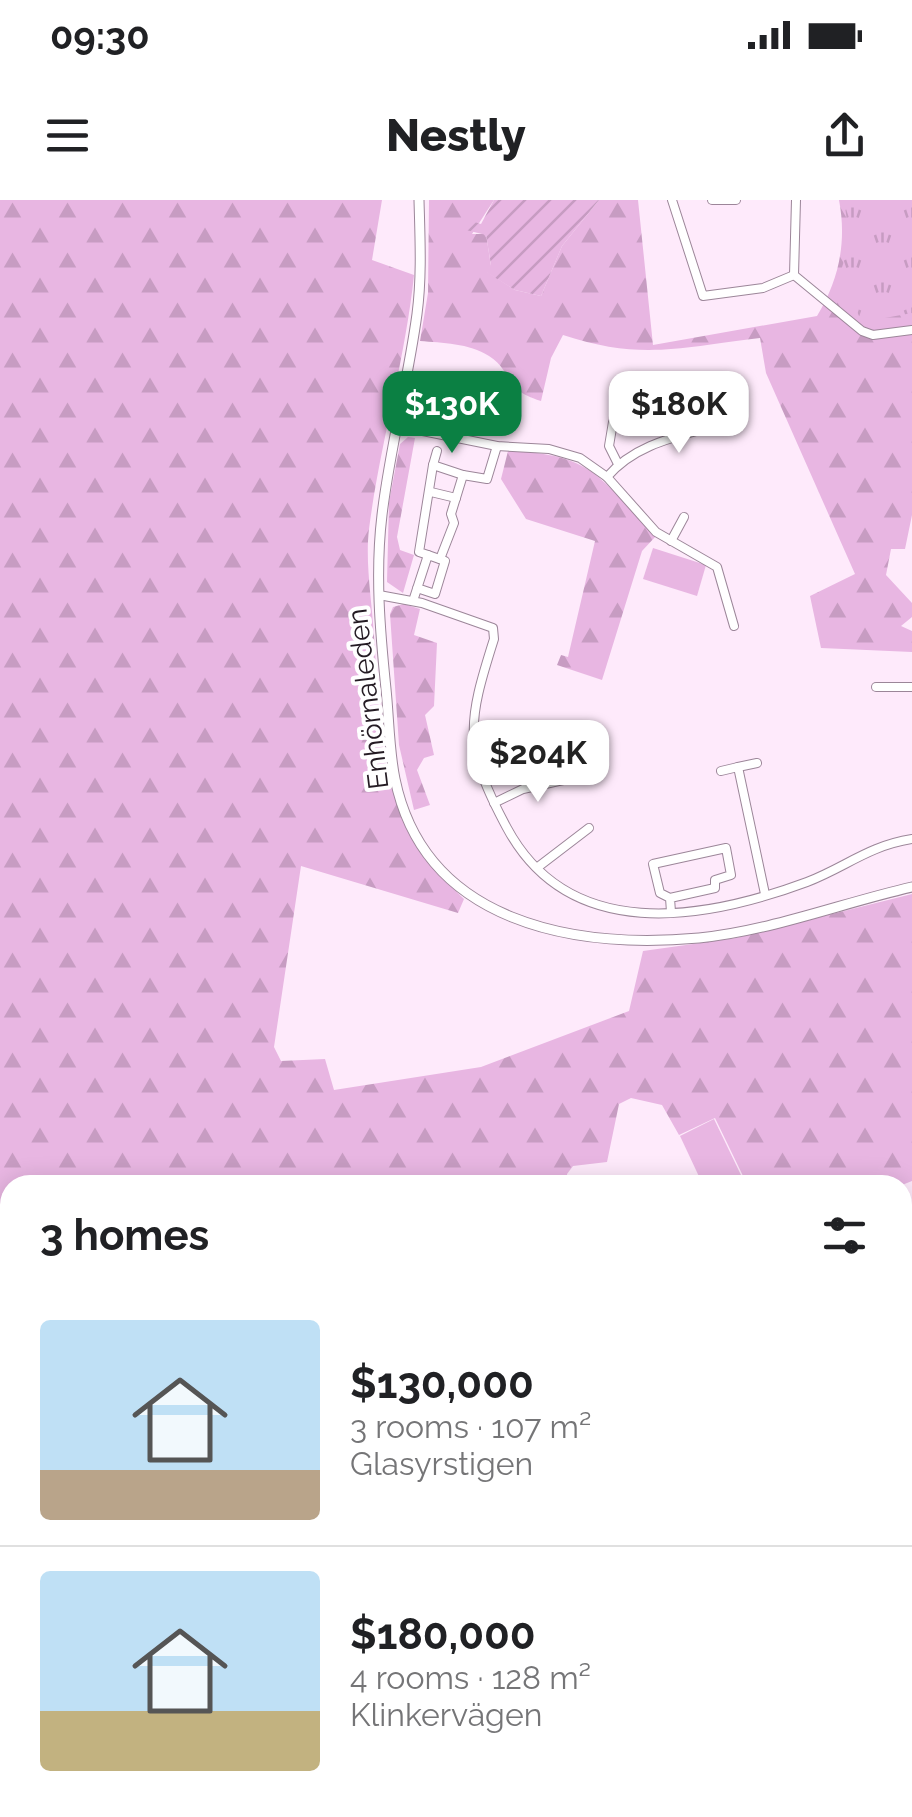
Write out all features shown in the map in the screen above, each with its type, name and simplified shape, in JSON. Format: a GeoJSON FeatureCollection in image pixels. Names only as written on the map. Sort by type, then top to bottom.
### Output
{"type":"FeatureCollection","features":[{"type":"Feature","properties":{"kind":"street","name":"Enhörnaleden"},"geometry":{"type":"LineString","coordinates":[[418,200],[417,312],[381,519],[379,595],[396,781],[414,832],[446,874],[504,917],[548,931],[601,939],[702,938],[912,887]]}},
{"type":"Feature","properties":{"kind":"street"},"geometry":{"type":"LineString","coordinates":[[672,200],[703,296],[763,288],[794,274]]}},
{"type":"Feature","properties":{"kind":"street"},"geometry":{"type":"LineString","coordinates":[[712,200],[736,200]]}},
{"type":"Feature","properties":{"kind":"street"},"geometry":{"type":"LineString","coordinates":[[794,274],[796,200]]}},
{"type":"Feature","properties":{"kind":"street"},"geometry":{"type":"LineString","coordinates":[[794,274],[862,331],[873,334],[912,330]]}},
{"type":"Feature","properties":{"kind":"street"},"geometry":{"type":"LineString","coordinates":[[608,477],[618,464],[650,444],[738,418]]}},
{"type":"Feature","properties":{"kind":"street"},"geometry":{"type":"LineString","coordinates":[[438,434],[440,421]]}},
{"type":"Feature","properties":{"kind":"street"},"geometry":{"type":"LineString","coordinates":[[613,422],[609,446],[618,464]]}},
{"type":"Feature","properties":{"kind":"street"},"geometry":{"type":"LineString","coordinates":[[398,426],[497,446],[560,451],[608,477],[656,532],[717,567],[734,626]]}},
{"type":"Feature","properties":{"kind":"street"},"geometry":{"type":"LineString","coordinates":[[433,466],[488,479],[497,446]]}},
{"type":"Feature","properties":{"kind":"street"},"geometry":{"type":"LineString","coordinates":[[417,588],[434,594],[445,560],[420,552],[438,451]]}},
{"type":"Feature","properties":{"kind":"street"},"geometry":{"type":"LineString","coordinates":[[440,559],[463,476]]}},
{"type":"Feature","properties":{"kind":"street"},"geometry":{"type":"LineString","coordinates":[[431,492],[456,498]]}},
{"type":"Feature","properties":{"kind":"street"},"geometry":{"type":"LineString","coordinates":[[670,541],[684,517]]}},
{"type":"Feature","properties":{"kind":"street"},"geometry":{"type":"LineString","coordinates":[[424,538],[446,547]]}},
{"type":"Feature","properties":{"kind":"street"},"geometry":{"type":"LineString","coordinates":[[413,601],[428,555]]}},
{"type":"Feature","properties":{"kind":"street"},"geometry":{"type":"LineString","coordinates":[[379,595],[413,601],[491,625],[492,644],[470,724],[494,803],[512,838],[538,867],[562,892],[588,905],[633,912],[671,912],[765,894],[806,882],[864,851],[912,840]]}},
{"type":"Feature","properties":{"kind":"street"},"geometry":{"type":"LineString","coordinates":[[876,687],[912,688]]}},
{"type":"Feature","properties":{"kind":"street"},"geometry":{"type":"LineString","coordinates":[[722,771],[758,763]]}},
{"type":"Feature","properties":{"kind":"street"},"geometry":{"type":"LineString","coordinates":[[738,767],[765,894]]}},
{"type":"Feature","properties":{"kind":"street"},"geometry":{"type":"LineString","coordinates":[[494,803],[523,790],[572,778]]}},
{"type":"Feature","properties":{"kind":"street"},"geometry":{"type":"LineString","coordinates":[[538,867],[590,828]]}},
{"type":"Feature","properties":{"kind":"street"},"geometry":{"type":"LineString","coordinates":[[726,848],[730,876],[714,880],[715,888],[670,898],[660,893],[653,864],[726,848]]}},
{"type":"Feature","properties":{"kind":"street"},"geometry":{"type":"LineString","coordinates":[[670,898],[671,912]]}},
{"type":"Feature","properties":{"kind":"green space"},"geometry":{"type":"Polygon","coordinates":[[[0,200],[382,200],[372,260],[414,275],[369,529],[368,569],[379,713],[389,778],[399,809],[414,839],[464,899],[458,913],[301,866],[274,1047],[281,1061],[325,1059],[334,1090],[481,1067],[629,1011],[643,951],[736,938],[912,894],[912,1175],[743,1175],[715,1118],[679,1135],[662,1105],[631,1098],[619,1104],[607,1162],[573,1166],[567,1175],[0,1175],[0,200]]]}},
{"type":"Feature","properties":{"kind":"green space"},"geometry":{"type":"Polygon","coordinates":[[[429,200],[494,200],[472,234],[486,234],[491,266],[487,272],[515,290],[541,296],[562,246],[599,200],[638,200],[653,345],[817,316],[831,289],[839,260],[839,200],[912,200],[912,515],[905,549],[891,549],[886,575],[912,603],[912,617],[901,626],[912,631],[912,652],[821,648],[810,596],[855,574],[766,373],[760,338],[639,350],[563,335],[551,358],[541,401],[528,396],[513,386],[489,356],[455,344],[420,341],[428,293],[429,200]]]}},
{"type":"Feature","properties":{"kind":"green space"},"geometry":{"type":"Polygon","coordinates":[[[494,200],[599,200],[562,246],[541,296],[515,290],[486,272],[491,265],[486,235],[466,230],[471,221],[481,224],[494,200]]]}},
{"type":"Feature","properties":{"kind":"green space"},"geometry":{"type":"Polygon","coordinates":[[[844,200],[912,200],[912,313],[874,320],[859,316],[840,274],[850,241],[844,200]]]}},
{"type":"Feature","properties":{"kind":"green space"},"geometry":{"type":"Polygon","coordinates":[[[408,437],[415,438],[397,537],[400,550],[414,555],[403,593],[387,582],[389,502],[400,444],[408,437]]]}},
{"type":"Feature","properties":{"kind":"green space"},"geometry":{"type":"Polygon","coordinates":[[[508,451],[560,458],[594,473],[656,536],[642,551],[602,680],[557,665],[561,655],[568,657],[595,541],[526,519],[501,479],[508,451]]]}},
{"type":"Feature","properties":{"kind":"green space"},"geometry":{"type":"Polygon","coordinates":[[[653,548],[706,565],[697,596],[643,579],[653,548]]]}},
{"type":"Feature","properties":{"kind":"green space"},"geometry":{"type":"Polygon","coordinates":[[[404,604],[420,609],[414,635],[437,643],[434,706],[425,715],[434,755],[424,758],[417,770],[430,805],[414,810],[399,745],[390,614],[393,607],[404,604]]]}},
{"type":"Feature","properties":{"kind":"green space"},"geometry":{"type":"Polygon","coordinates":[[[714,1119],[741,1175],[698,1175],[680,1136],[714,1119]]]}}]}
